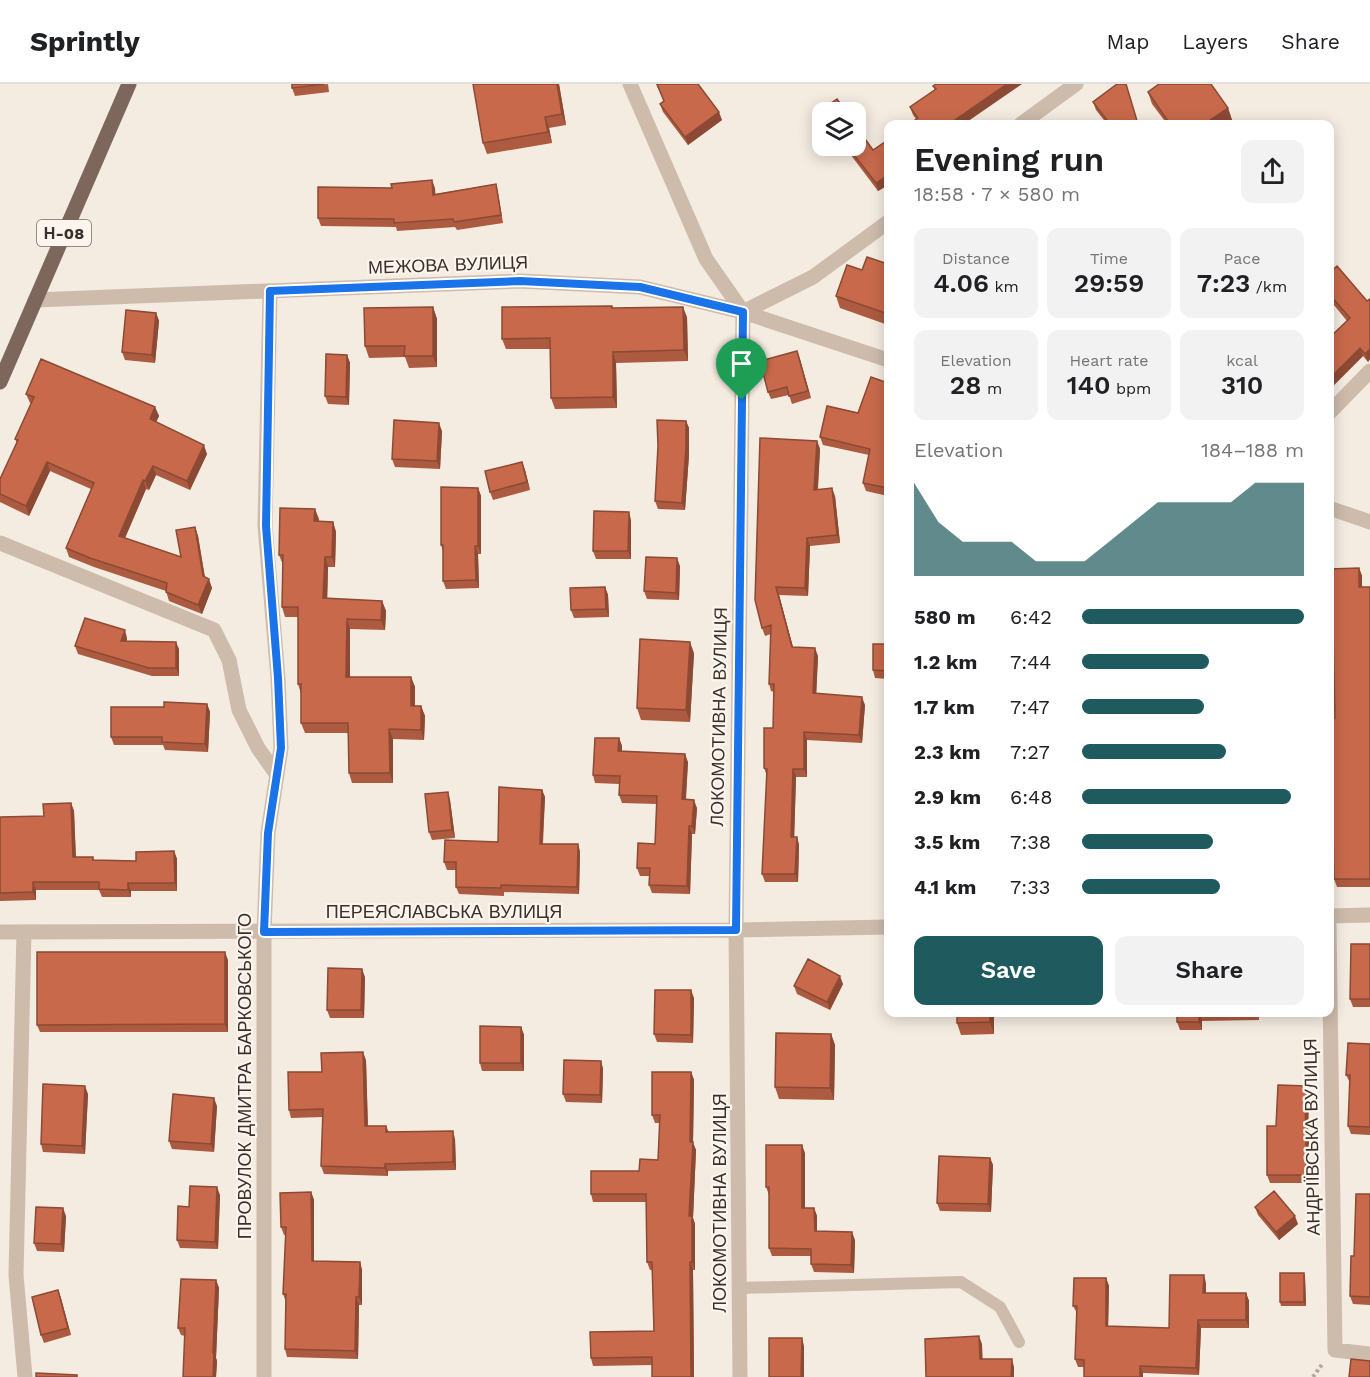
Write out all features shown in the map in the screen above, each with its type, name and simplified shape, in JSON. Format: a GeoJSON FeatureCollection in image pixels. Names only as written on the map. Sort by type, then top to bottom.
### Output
{"type":"FeatureCollection","features":[{"type":"Feature","properties":{"kind":"main road","name":"Н-08"},"geometry":{"type":"LineString","coordinates":[[0,382],[129,84]]}},
{"type":"Feature","properties":{"kind":"street"},"geometry":{"type":"LineString","coordinates":[[630,84],[706,259],[743,312],[813,277],[884,225]]}},
{"type":"Feature","properties":{"kind":"street"},"geometry":{"type":"LineString","coordinates":[[1026,120],[1076,84]]}},
{"type":"Feature","properties":{"kind":"street","name":"МЕЖОВА ВУЛИЦЯ"},"geometry":{"type":"LineString","coordinates":[[35,300],[520,281],[640,287],[743,312],[884,359]]}},
{"type":"Feature","properties":{"kind":"street","name":"ПРОВУЛОК ДМИТРА БАРКОВСЬКОГО"},"geometry":{"type":"LineString","coordinates":[[264,1377],[264,932],[268,833],[281,748],[279,690],[266,526],[270,291]]}},
{"type":"Feature","properties":{"kind":"street","name":"ЛОКОМОТИВНА ВУЛИЦЯ"},"geometry":{"type":"LineString","coordinates":[[740,1377],[736,930],[743,312]]}},
{"type":"Feature","properties":{"kind":"street"},"geometry":{"type":"LineString","coordinates":[[1334,408],[1370,371]]}},
{"type":"Feature","properties":{"kind":"street"},"geometry":{"type":"LineString","coordinates":[[1334,510],[1370,522]]}},
{"type":"Feature","properties":{"kind":"street"},"geometry":{"type":"LineString","coordinates":[[0,543],[214,630],[229,660],[239,710],[258,748],[277,775]]}},
{"type":"Feature","properties":{"kind":"street"},"geometry":{"type":"LineString","coordinates":[[1334,916],[1370,915]]}},
{"type":"Feature","properties":{"kind":"street","name":"ПЕРЕЯСЛАВСЬКА ВУЛИЦЯ"},"geometry":{"type":"LineString","coordinates":[[0,932],[736,930],[884,927]]}},
{"type":"Feature","properties":{"kind":"street"},"geometry":{"type":"LineString","coordinates":[[24,932],[16,1275],[25,1377]]}},
{"type":"Feature","properties":{"kind":"street","name":"АНДРІЇВСЬКА ВУЛИЦЯ"},"geometry":{"type":"LineString","coordinates":[[1330,1017],[1335,1350],[1370,1354]]}},
{"type":"Feature","properties":{"kind":"lane"},"geometry":{"type":"LineString","coordinates":[[740,1288],[961,1282],[999,1307],[1019,1342]]}},
{"type":"Feature","properties":{"kind":"building"},"geometry":{"type":"Polygon","coordinates":[[[292,84],[325,84],[292,88],[292,84]]]}},
{"type":"Feature","properties":{"kind":"building"},"geometry":{"type":"Polygon","coordinates":[[[473,84],[557,84],[562,114],[545,117],[548,132],[483,143],[473,84]]]}},
{"type":"Feature","properties":{"kind":"building"},"geometry":{"type":"Polygon","coordinates":[[[657,84],[698,84],[719,112],[685,137],[660,104],[664,101],[657,84]]]}},
{"type":"Feature","properties":{"kind":"building"},"geometry":{"type":"Polygon","coordinates":[[[936,84],[1007,84],[955,120],[915,120],[918,118],[910,107],[936,89],[933,86],[936,84]]]}},
{"type":"Feature","properties":{"kind":"building"},"geometry":{"type":"Polygon","coordinates":[[[1117,84],[1126,84],[1137,120],[1107,120],[1093,102],[1117,84]]]}},
{"type":"Feature","properties":{"kind":"building"},"geometry":{"type":"Polygon","coordinates":[[[1159,84],[1211,84],[1228,108],[1210,120],[1167,120],[1148,92],[1159,84]]]}},
{"type":"Feature","properties":{"kind":"building"},"geometry":{"type":"Polygon","coordinates":[[[866,140],[873,150],[884,143],[884,178],[876,183],[855,156],[866,156],[866,140]]]}},
{"type":"Feature","properties":{"kind":"building"},"geometry":{"type":"Polygon","coordinates":[[[432,180],[433,195],[496,184],[501,215],[454,222],[453,219],[394,223],[394,219],[318,218],[318,187],[392,188],[391,184],[432,180]]]}},
{"type":"Feature","properties":{"kind":"building"},"geometry":{"type":"Polygon","coordinates":[[[867,257],[884,263],[884,313],[836,296],[847,265],[862,270],[867,257]]]}},
{"type":"Feature","properties":{"kind":"building"},"geometry":{"type":"Polygon","coordinates":[[[1337,266],[1367,301],[1370,299],[1370,349],[1365,354],[1360,348],[1334,374],[1334,333],[1350,318],[1334,300],[1334,269],[1337,266]]]}},
{"type":"Feature","properties":{"kind":"building"},"geometry":{"type":"Polygon","coordinates":[[[612,306],[612,308],[683,307],[684,350],[613,352],[613,397],[551,398],[550,338],[502,339],[502,307],[612,306]]]}},
{"type":"Feature","properties":{"kind":"building"},"geometry":{"type":"Polygon","coordinates":[[[433,307],[433,356],[404,356],[405,346],[365,346],[364,308],[433,307]]]}},
{"type":"Feature","properties":{"kind":"building"},"geometry":{"type":"Polygon","coordinates":[[[126,310],[156,313],[152,355],[122,352],[126,310]]]}},
{"type":"Feature","properties":{"kind":"building"},"geometry":{"type":"Polygon","coordinates":[[[797,351],[808,391],[789,396],[787,387],[768,392],[760,361],[797,351]]]}},
{"type":"Feature","properties":{"kind":"building"},"geometry":{"type":"Polygon","coordinates":[[[326,354],[347,355],[346,397],[325,396],[326,354]]]}},
{"type":"Feature","properties":{"kind":"building"},"geometry":{"type":"Polygon","coordinates":[[[41,359],[155,407],[150,419],[204,445],[187,481],[153,466],[145,481],[143,480],[119,536],[181,557],[176,530],[195,527],[203,576],[209,579],[198,605],[166,592],[167,583],[66,548],[94,483],[47,462],[26,506],[0,494],[0,479],[34,397],[26,394],[41,359]]]}},
{"type":"Feature","properties":{"kind":"building"},"geometry":{"type":"Polygon","coordinates":[[[871,377],[884,382],[884,487],[863,483],[870,449],[820,437],[827,406],[858,413],[871,377]]]}},
{"type":"Feature","properties":{"kind":"building"},"geometry":{"type":"Polygon","coordinates":[[[394,420],[439,423],[437,461],[392,459],[394,420]]]}},
{"type":"Feature","properties":{"kind":"building"},"geometry":{"type":"Polygon","coordinates":[[[657,420],[686,421],[682,503],[655,501],[657,420]]]}},
{"type":"Feature","properties":{"kind":"building"},"geometry":{"type":"Polygon","coordinates":[[[760,438],[817,441],[814,490],[832,488],[837,535],[807,538],[805,588],[776,587],[792,647],[815,648],[813,693],[862,697],[859,735],[804,732],[804,769],[793,769],[791,837],[797,837],[795,874],[762,874],[767,769],[764,768],[764,728],[773,728],[774,684],[769,684],[771,625],[762,628],[755,600],[760,438]]]}},
{"type":"Feature","properties":{"kind":"building"},"geometry":{"type":"Polygon","coordinates":[[[522,462],[527,482],[490,492],[485,471],[522,462]]]}},
{"type":"Feature","properties":{"kind":"building"},"geometry":{"type":"Polygon","coordinates":[[[441,487],[478,488],[476,580],[443,581],[441,487]]]}},
{"type":"Feature","properties":{"kind":"building"},"geometry":{"type":"Polygon","coordinates":[[[280,508],[315,509],[314,521],[333,522],[332,557],[325,557],[323,598],[382,601],[381,620],[347,619],[346,677],[411,677],[411,706],[421,706],[421,730],[389,729],[390,773],[349,773],[348,723],[301,723],[301,684],[298,684],[298,607],[282,607],[283,555],[279,555],[280,508]]]}},
{"type":"Feature","properties":{"kind":"building"},"geometry":{"type":"Polygon","coordinates":[[[594,511],[629,512],[628,551],[593,551],[594,511]]]}},
{"type":"Feature","properties":{"kind":"building"},"geometry":{"type":"Polygon","coordinates":[[[646,557],[677,558],[676,593],[644,591],[646,557]]]}},
{"type":"Feature","properties":{"kind":"building"},"geometry":{"type":"Polygon","coordinates":[[[1359,568],[1359,587],[1370,587],[1370,879],[1334,879],[1334,569],[1359,568]]]}},
{"type":"Feature","properties":{"kind":"building"},"geometry":{"type":"Polygon","coordinates":[[[605,587],[606,609],[571,610],[570,588],[605,587]]]}},
{"type":"Feature","properties":{"kind":"building"},"geometry":{"type":"Polygon","coordinates":[[[85,618],[125,630],[121,641],[176,642],[176,668],[149,668],[75,646],[85,618]]]}},
{"type":"Feature","properties":{"kind":"building"},"geometry":{"type":"Polygon","coordinates":[[[640,639],[690,642],[686,710],[637,708],[640,639]]]}},
{"type":"Feature","properties":{"kind":"building"},"geometry":{"type":"Polygon","coordinates":[[[873,644],[884,644],[884,671],[873,670],[873,644]]]}},
{"type":"Feature","properties":{"kind":"building"},"geometry":{"type":"Polygon","coordinates":[[[164,702],[207,704],[205,744],[162,742],[162,737],[111,737],[111,707],[164,707],[164,702]]]}},
{"type":"Feature","properties":{"kind":"building"},"geometry":{"type":"Polygon","coordinates":[[[595,738],[619,738],[618,751],[685,754],[682,799],[694,800],[692,826],[689,826],[687,886],[649,885],[650,868],[637,868],[638,843],[655,844],[657,796],[619,795],[620,776],[593,775],[595,738]]]}},
{"type":"Feature","properties":{"kind":"building"},"geometry":{"type":"Polygon","coordinates":[[[499,787],[542,790],[540,844],[578,844],[577,887],[501,885],[501,888],[456,887],[456,862],[444,862],[445,840],[498,842],[499,787]]]}},
{"type":"Feature","properties":{"kind":"building"},"geometry":{"type":"Polygon","coordinates":[[[448,792],[452,830],[429,832],[425,794],[448,792]]]}},
{"type":"Feature","properties":{"kind":"building"},"geometry":{"type":"Polygon","coordinates":[[[71,803],[73,857],[136,861],[136,852],[174,851],[175,883],[128,883],[128,890],[99,889],[99,882],[33,882],[33,892],[0,893],[0,817],[44,816],[43,804],[71,803]]]}},
{"type":"Feature","properties":{"kind":"building"},"geometry":{"type":"Polygon","coordinates":[[[1351,944],[1370,944],[1370,999],[1350,999],[1351,944]]]}},
{"type":"Feature","properties":{"kind":"building"},"geometry":{"type":"Polygon","coordinates":[[[37,952],[225,952],[225,1024],[37,1025],[37,952]]]}},
{"type":"Feature","properties":{"kind":"building"},"geometry":{"type":"Polygon","coordinates":[[[808,959],[840,976],[827,1002],[794,986],[808,959]]]}},
{"type":"Feature","properties":{"kind":"building"},"geometry":{"type":"Polygon","coordinates":[[[328,968],[362,969],[361,1010],[327,1010],[328,968]]]}},
{"type":"Feature","properties":{"kind":"building"},"geometry":{"type":"Polygon","coordinates":[[[655,990],[691,990],[691,1035],[654,1034],[655,990]]]}},
{"type":"Feature","properties":{"kind":"building"},"geometry":{"type":"Polygon","coordinates":[[[957,1017],[990,1017],[990,1022],[957,1023],[957,1017]]]}},
{"type":"Feature","properties":{"kind":"building"},"geometry":{"type":"Polygon","coordinates":[[[1177,1017],[1199,1017],[1199,1022],[1177,1022],[1177,1017]]]}},
{"type":"Feature","properties":{"kind":"building"},"geometry":{"type":"Polygon","coordinates":[[[480,1026],[521,1027],[521,1063],[480,1063],[480,1026]]]}},
{"type":"Feature","properties":{"kind":"building"},"geometry":{"type":"Polygon","coordinates":[[[776,1033],[831,1034],[830,1088],[775,1087],[776,1033]]]}},
{"type":"Feature","properties":{"kind":"building"},"geometry":{"type":"Polygon","coordinates":[[[1348,1043],[1370,1044],[1370,1127],[1348,1126],[1350,1075],[1346,1075],[1348,1043]]]}},
{"type":"Feature","properties":{"kind":"building"},"geometry":{"type":"Polygon","coordinates":[[[363,1052],[365,1126],[386,1126],[386,1132],[453,1131],[453,1162],[385,1164],[385,1168],[321,1166],[323,1109],[289,1110],[288,1072],[322,1072],[321,1053],[363,1052]]]}},
{"type":"Feature","properties":{"kind":"building"},"geometry":{"type":"Polygon","coordinates":[[[564,1060],[601,1061],[600,1095],[563,1094],[564,1060]]]}},
{"type":"Feature","properties":{"kind":"building"},"geometry":{"type":"Polygon","coordinates":[[[652,1072],[691,1072],[690,1142],[693,1142],[689,1216],[692,1216],[691,1377],[652,1377],[652,1357],[591,1358],[590,1332],[654,1331],[652,1262],[647,1262],[646,1194],[591,1194],[591,1171],[639,1171],[640,1159],[658,1160],[660,1115],[652,1115],[652,1072]]]}},
{"type":"Feature","properties":{"kind":"building"},"geometry":{"type":"Polygon","coordinates":[[[43,1084],[85,1086],[82,1146],[41,1144],[43,1084]]]}},
{"type":"Feature","properties":{"kind":"building"},"geometry":{"type":"Polygon","coordinates":[[[1278,1085],[1307,1086],[1306,1175],[1267,1175],[1267,1126],[1276,1126],[1278,1085]]]}},
{"type":"Feature","properties":{"kind":"building"},"geometry":{"type":"Polygon","coordinates":[[[173,1094],[214,1098],[211,1144],[169,1141],[173,1094]]]}},
{"type":"Feature","properties":{"kind":"building"},"geometry":{"type":"Polygon","coordinates":[[[766,1145],[802,1145],[802,1208],[814,1208],[815,1231],[852,1232],[851,1265],[811,1264],[811,1249],[769,1248],[766,1145]]]}},
{"type":"Feature","properties":{"kind":"building"},"geometry":{"type":"Polygon","coordinates":[[[939,1156],[990,1158],[988,1204],[937,1203],[939,1156]]]}},
{"type":"Feature","properties":{"kind":"building"},"geometry":{"type":"Polygon","coordinates":[[[190,1186],[217,1187],[215,1242],[177,1240],[178,1206],[189,1207],[190,1186]]]}},
{"type":"Feature","properties":{"kind":"building"},"geometry":{"type":"Polygon","coordinates":[[[1274,1191],[1295,1216],[1276,1232],[1255,1207],[1274,1191]]]}},
{"type":"Feature","properties":{"kind":"building"},"geometry":{"type":"Polygon","coordinates":[[[311,1192],[312,1261],[360,1262],[359,1297],[356,1297],[355,1351],[285,1349],[286,1294],[283,1294],[286,1227],[281,1227],[280,1193],[311,1192]]]}},
{"type":"Feature","properties":{"kind":"building"},"geometry":{"type":"Polygon","coordinates":[[[1356,1194],[1370,1194],[1370,1297],[1350,1296],[1356,1194]]]}},
{"type":"Feature","properties":{"kind":"building"},"geometry":{"type":"Polygon","coordinates":[[[36,1207],[63,1208],[61,1244],[34,1243],[36,1207]]]}},
{"type":"Feature","properties":{"kind":"building"},"geometry":{"type":"Polygon","coordinates":[[[1280,1273],[1304,1273],[1304,1302],[1280,1302],[1280,1273]]]}},
{"type":"Feature","properties":{"kind":"building"},"geometry":{"type":"Polygon","coordinates":[[[1170,1275],[1204,1275],[1203,1293],[1246,1293],[1246,1320],[1198,1320],[1196,1368],[1140,1366],[1140,1377],[1084,1377],[1084,1360],[1075,1359],[1077,1306],[1073,1306],[1074,1278],[1106,1278],[1106,1326],[1169,1328],[1170,1275]]]}},
{"type":"Feature","properties":{"kind":"building"},"geometry":{"type":"Polygon","coordinates":[[[181,1279],[216,1280],[213,1377],[183,1377],[185,1328],[178,1328],[181,1279]]]}},
{"type":"Feature","properties":{"kind":"building"},"geometry":{"type":"Polygon","coordinates":[[[58,1290],[68,1328],[41,1335],[32,1297],[58,1290]]]}},
{"type":"Feature","properties":{"kind":"building"},"geometry":{"type":"Polygon","coordinates":[[[979,1336],[980,1359],[1012,1359],[1011,1377],[926,1377],[925,1339],[979,1336]]]}},
{"type":"Feature","properties":{"kind":"building"},"geometry":{"type":"Polygon","coordinates":[[[769,1338],[802,1338],[801,1377],[769,1377],[769,1338]]]}},
{"type":"Feature","properties":{"kind":"building"},"geometry":{"type":"Polygon","coordinates":[[[1351,1359],[1370,1361],[1370,1377],[1349,1377],[1351,1359]]]}},
{"type":"Feature","properties":{"kind":"building"},"geometry":{"type":"Polygon","coordinates":[[[36,1373],[77,1375],[77,1377],[36,1377],[36,1373]]]}},
{"type":"Feature","properties":{"kind":"route"},"geometry":{"type":"LineString","coordinates":[[520,281],[640,287],[743,312],[742,400],[736,930],[264,932],[268,833],[281,748],[266,526],[270,291],[520,281]]}}]}
